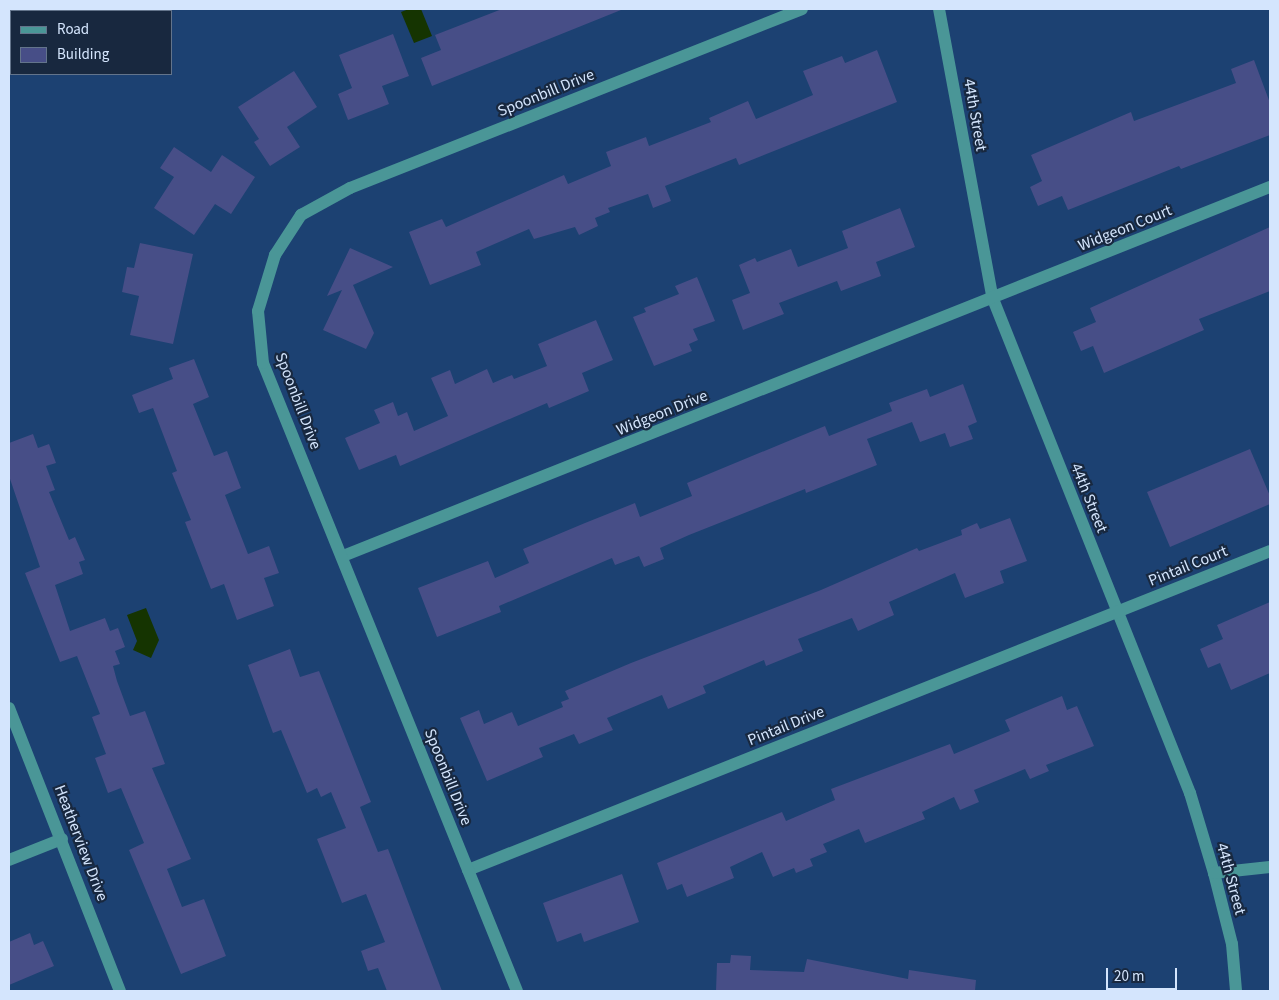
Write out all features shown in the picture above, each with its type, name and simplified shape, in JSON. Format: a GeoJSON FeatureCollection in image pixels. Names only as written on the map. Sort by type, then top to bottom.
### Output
{"type":"FeatureCollection","features":[{"type":"Feature","properties":{"kind":"street","name":"Spoonbill Drive"},"geometry":{"type":"LineString","coordinates":[[517,991],[343,556],[263,364],[258,311],[275,255],[301,215],[350,188],[802,9]]}},
{"type":"Feature","properties":{"kind":"street","name":"44th Street"},"geometry":{"type":"LineString","coordinates":[[939,9],[993,298],[1190,793],[1214,873],[1232,944],[1236,991]]}},
{"type":"Feature","properties":{"kind":"street","name":"Widgeon Court"},"geometry":{"type":"LineString","coordinates":[[993,298],[1270,187]]}},
{"type":"Feature","properties":{"kind":"street","name":"Widgeon Drive"},"geometry":{"type":"LineString","coordinates":[[343,556],[993,298]]}},
{"type":"Feature","properties":{"kind":"street","name":"Pintail Court"},"geometry":{"type":"LineString","coordinates":[[1117,612],[1270,551]]}},
{"type":"Feature","properties":{"kind":"street","name":"Pintail Drive"},"geometry":{"type":"LineString","coordinates":[[468,870],[1117,612]]}},
{"type":"Feature","properties":{"kind":"street","name":"Heatherview Drive"},"geometry":{"type":"LineString","coordinates":[[9,708],[62,838],[120,991]]}},
{"type":"Feature","properties":{"kind":"street"},"geometry":{"type":"LineString","coordinates":[[9,860],[62,838]]}},
{"type":"Feature","properties":{"kind":"street"},"geometry":{"type":"LineString","coordinates":[[1214,873],[1270,867]]}},
{"type":"Feature","properties":{"kind":"shaded area"},"geometry":{"type":"Polygon","coordinates":[[[409,9],[421,9],[432,36],[414,43],[401,12],[409,9]]]}},
{"type":"Feature","properties":{"kind":"shaded area"},"geometry":{"type":"Polygon","coordinates":[[[146,608],[159,640],[151,658],[133,650],[137,641],[127,615],[146,608]]]}},
{"type":"Feature","properties":{"kind":"building"},"geometry":{"type":"Polygon","coordinates":[[[502,9],[621,10],[432,86],[421,58],[441,50],[435,35],[502,9]]]}},
{"type":"Feature","properties":{"kind":"building"},"geometry":{"type":"Polygon","coordinates":[[[393,34],[409,76],[382,86],[389,104],[348,120],[338,94],[352,88],[339,55],[393,34]]]}},
{"type":"Feature","properties":{"kind":"building"},"geometry":{"type":"Polygon","coordinates":[[[877,50],[897,102],[739,165],[736,158],[665,186],[671,201],[653,208],[648,194],[608,208],[610,212],[595,218],[598,226],[579,235],[575,227],[534,239],[529,229],[476,252],[481,265],[430,285],[409,232],[442,219],[446,227],[564,175],[568,184],[611,166],[606,152],[646,137],[649,146],[711,122],[709,118],[748,101],[756,119],[813,95],[803,71],[842,56],[845,63],[877,50]]]}},
{"type":"Feature","properties":{"kind":"building"},"geometry":{"type":"Polygon","coordinates":[[[1254,60],[1270,103],[1270,135],[1181,169],[1179,166],[1068,210],[1062,196],[1038,206],[1030,187],[1042,181],[1031,155],[1131,112],[1134,121],[1236,83],[1231,69],[1254,60]]]}},
{"type":"Feature","properties":{"kind":"building"},"geometry":{"type":"Polygon","coordinates":[[[294,71],[317,107],[287,127],[300,147],[270,166],[254,142],[259,139],[238,107],[294,71]]]}},
{"type":"Feature","properties":{"kind":"building"},"geometry":{"type":"Polygon","coordinates":[[[174,147],[211,172],[222,155],[255,177],[231,214],[215,204],[194,235],[154,208],[174,177],[160,168],[174,147]]]}},
{"type":"Feature","properties":{"kind":"building"},"geometry":{"type":"Polygon","coordinates":[[[900,208],[915,247],[876,262],[881,276],[841,291],[837,281],[779,303],[784,314],[743,330],[732,300],[750,293],[739,265],[755,258],[757,262],[791,249],[798,267],[848,248],[842,231],[900,208]]]}},
{"type":"Feature","properties":{"kind":"building"},"geometry":{"type":"Polygon","coordinates":[[[1270,227],[1270,291],[1199,319],[1204,330],[1104,373],[1093,346],[1081,351],[1073,332],[1096,322],[1090,308],[1270,227]]]}},
{"type":"Feature","properties":{"kind":"building"},"geometry":{"type":"Polygon","coordinates":[[[140,243],[193,254],[173,344],[130,335],[139,296],[122,292],[127,267],[134,268],[140,243]]]}},
{"type":"Feature","properties":{"kind":"building"},"geometry":{"type":"Polygon","coordinates":[[[350,248],[393,267],[353,285],[374,333],[366,349],[323,330],[342,290],[327,296],[350,248]]]}},
{"type":"Feature","properties":{"kind":"building"},"geometry":{"type":"Polygon","coordinates":[[[697,277],[715,321],[693,329],[698,340],[689,344],[692,351],[654,366],[633,317],[646,312],[644,308],[679,294],[675,286],[697,277]]]}},
{"type":"Feature","properties":{"kind":"building"},"geometry":{"type":"Polygon","coordinates":[[[596,320],[613,360],[582,373],[589,391],[549,408],[547,403],[400,466],[396,455],[359,470],[345,438],[380,423],[374,410],[393,402],[398,416],[407,412],[414,431],[448,416],[431,378],[450,370],[455,384],[487,369],[493,383],[512,375],[514,379],[547,366],[538,344],[596,320]]]}},
{"type":"Feature","properties":{"kind":"building"},"geometry":{"type":"Polygon","coordinates":[[[194,359],[209,397],[193,404],[214,456],[227,451],[241,488],[225,495],[248,554],[269,546],[279,573],[264,578],[274,606],[237,620],[224,584],[211,589],[185,522],[191,520],[172,473],[177,471],[153,408],[139,413],[132,395],[173,379],[169,368],[194,359]]]}},
{"type":"Feature","properties":{"kind":"building"},"geometry":{"type":"Polygon","coordinates":[[[963,384],[977,422],[968,426],[973,439],[950,447],[945,433],[920,442],[912,422],[867,439],[877,465],[806,493],[805,489],[689,535],[660,548],[664,559],[644,567],[639,556],[615,565],[612,558],[499,606],[501,612],[437,637],[418,588],[488,561],[495,578],[529,563],[523,549],[585,523],[635,503],[640,517],[692,496],[687,483],[786,442],[825,426],[829,436],[892,411],[889,403],[927,389],[930,397],[963,384]]]}},
{"type":"Feature","properties":{"kind":"building"},"geometry":{"type":"Polygon","coordinates":[[[33,434],[38,448],[49,444],[56,463],[46,466],[55,490],[49,492],[69,540],[75,537],[85,560],[79,562],[83,574],[55,585],[70,631],[105,618],[110,631],[118,628],[125,647],[115,651],[120,664],[113,666],[117,681],[130,716],[145,711],[165,764],[152,768],[191,859],[167,869],[182,907],[204,899],[226,956],[181,974],[129,850],[144,843],[121,788],[108,793],[95,758],[106,754],[92,717],[100,714],[77,656],[60,662],[25,573],[40,567],[9,476],[9,443],[33,434]]]}},
{"type":"Feature","properties":{"kind":"building"},"geometry":{"type":"Polygon","coordinates":[[[1250,449],[1270,496],[1270,504],[1170,547],[1147,492],[1250,449]]]}},
{"type":"Feature","properties":{"kind":"building"},"geometry":{"type":"Polygon","coordinates":[[[1010,518],[1027,561],[1000,571],[1004,583],[965,598],[955,573],[889,602],[894,615],[858,631],[852,618],[798,639],[803,651],[766,666],[764,660],[703,686],[706,693],[668,709],[662,695],[607,718],[613,730],[579,744],[574,734],[539,748],[543,757],[487,781],[460,718],[479,710],[484,724],[512,712],[518,726],[563,707],[561,702],[569,699],[565,691],[631,663],[821,590],[917,548],[919,551],[962,535],[961,530],[977,523],[980,529],[1010,518]]]}},
{"type":"Feature","properties":{"kind":"building"},"geometry":{"type":"Polygon","coordinates":[[[1270,602],[1270,673],[1231,690],[1220,663],[1208,668],[1200,649],[1223,639],[1217,625],[1270,602]]]}},
{"type":"Feature","properties":{"kind":"building"},"geometry":{"type":"Polygon","coordinates":[[[290,649],[300,677],[319,671],[371,802],[360,807],[378,852],[388,849],[442,991],[387,991],[378,968],[368,971],[361,951],[385,942],[366,894],[342,903],[317,839],[346,828],[331,792],[321,797],[317,788],[307,793],[281,730],[273,733],[248,665],[290,649]]]}},
{"type":"Feature","properties":{"kind":"building"},"geometry":{"type":"Polygon","coordinates":[[[1062,696],[1067,710],[1077,706],[1094,746],[1046,765],[1049,771],[1030,779],[1025,769],[974,790],[979,802],[960,810],[954,797],[922,812],[925,819],[865,843],[859,829],[823,844],[827,852],[810,859],[813,866],[796,873],[794,868],[773,877],[762,852],[730,867],[734,878],[687,897],[682,884],[667,890],[657,863],[782,812],[786,821],[835,800],[831,789],[950,744],[954,754],[1010,731],[1005,720],[1062,696]]]}},
{"type":"Feature","properties":{"kind":"building"},"geometry":{"type":"Polygon","coordinates":[[[622,874],[639,922],[584,942],[581,933],[557,942],[543,903],[622,874]]]}},
{"type":"Feature","properties":{"kind":"building"},"geometry":{"type":"Polygon","coordinates":[[[30,933],[34,945],[43,941],[54,966],[9,985],[9,942],[30,933]]]}},
{"type":"Feature","properties":{"kind":"building"},"geometry":{"type":"Polygon","coordinates":[[[731,955],[751,956],[750,970],[804,972],[807,959],[908,979],[909,970],[976,980],[975,991],[716,991],[717,963],[730,963],[731,955]]]}}]}
